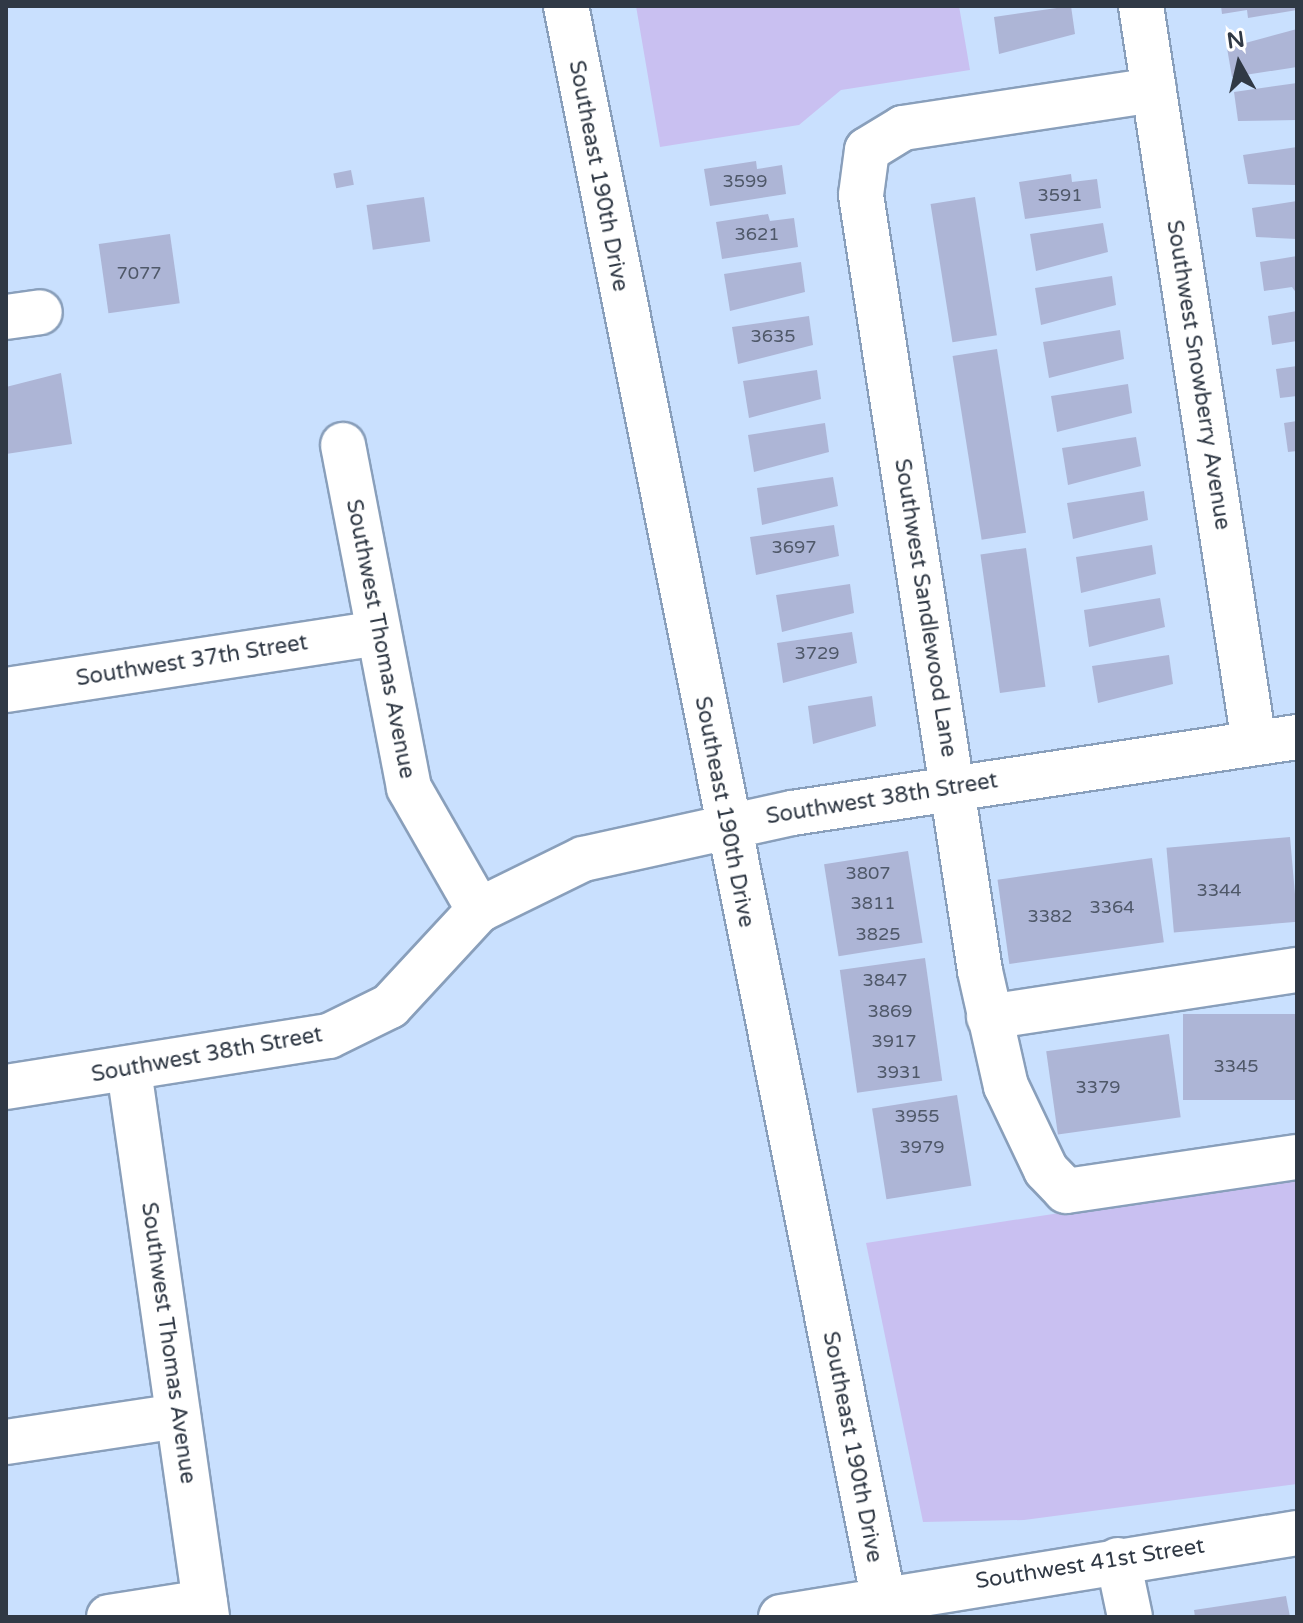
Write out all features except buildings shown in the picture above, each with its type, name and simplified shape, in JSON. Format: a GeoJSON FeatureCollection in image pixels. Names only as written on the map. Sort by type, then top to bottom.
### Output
{"type":"FeatureCollection","features":[{"type":"Feature","properties":{"kind":"street","name":"Southeast 190th Drive"},"geometry":{"type":"LineString","coordinates":[[566,6],[726,825],[885,1607]]}},
{"type":"Feature","properties":{"kind":"street","name":"Southwest Snowberry Avenue"},"geometry":{"type":"LineString","coordinates":[[1141,6],[1254,743]]}},
{"type":"Feature","properties":{"kind":"street","name":"Southwest Sandlewood Lane"},"geometry":{"type":"LineString","coordinates":[[1154,90],[903,128],[867,150],[861,195],[989,1017],[1006,1086],[1046,1170],[1066,1191],[1297,1157]]}},
{"type":"Feature","properties":{"kind":"street","name":"Southwest Thomas Avenue"},"geometry":{"type":"LineString","coordinates":[[343,445],[409,788],[479,910]]}},
{"type":"Feature","properties":{"kind":"street","name":"Southwest 37th Street"},"geometry":{"type":"LineString","coordinates":[[6,690],[377,633]]}},
{"type":"Feature","properties":{"kind":"street","name":"Southwest 38th Street"},"geometry":{"type":"LineString","coordinates":[[6,1087],[329,1036],[390,1006],[479,910],[583,859],[726,825],[1297,737]]}},
{"type":"Feature","properties":{"kind":"street"},"geometry":{"type":"LineString","coordinates":[[989,1017],[1297,970]]}},
{"type":"Feature","properties":{"kind":"street","name":"Southwest Thomas Avenue"},"geometry":{"type":"LineString","coordinates":[[129,1070],[206,1610]]}},
{"type":"Feature","properties":{"kind":"street"},"geometry":{"type":"LineString","coordinates":[[6,1442],[178,1416]]}},
{"type":"Feature","properties":{"kind":"street","name":"Southwest 41st Street"},"geometry":{"type":"LineString","coordinates":[[781,1617],[885,1607],[1118,1560],[1297,1533]]}},
{"type":"Feature","properties":{"kind":"street"},"geometry":{"type":"LineString","coordinates":[[1118,1560],[1130,1617]]}},
{"type":"Feature","properties":{"kind":"street"},"geometry":{"type":"LineString","coordinates":[[109,1617],[206,1610]]}},
{"type":"Feature","properties":{"kind":"shaded area"},"geometry":{"type":"Polygon","coordinates":[[[636,6],[959,6],[970,70],[841,90],[799,125],[660,147],[636,6]]]}},
{"type":"Feature","properties":{"kind":"shaded area"},"geometry":{"type":"Polygon","coordinates":[[[1297,1176],[1297,1484],[1024,1520],[923,1522],[866,1243],[1297,1176]]]}}]}
